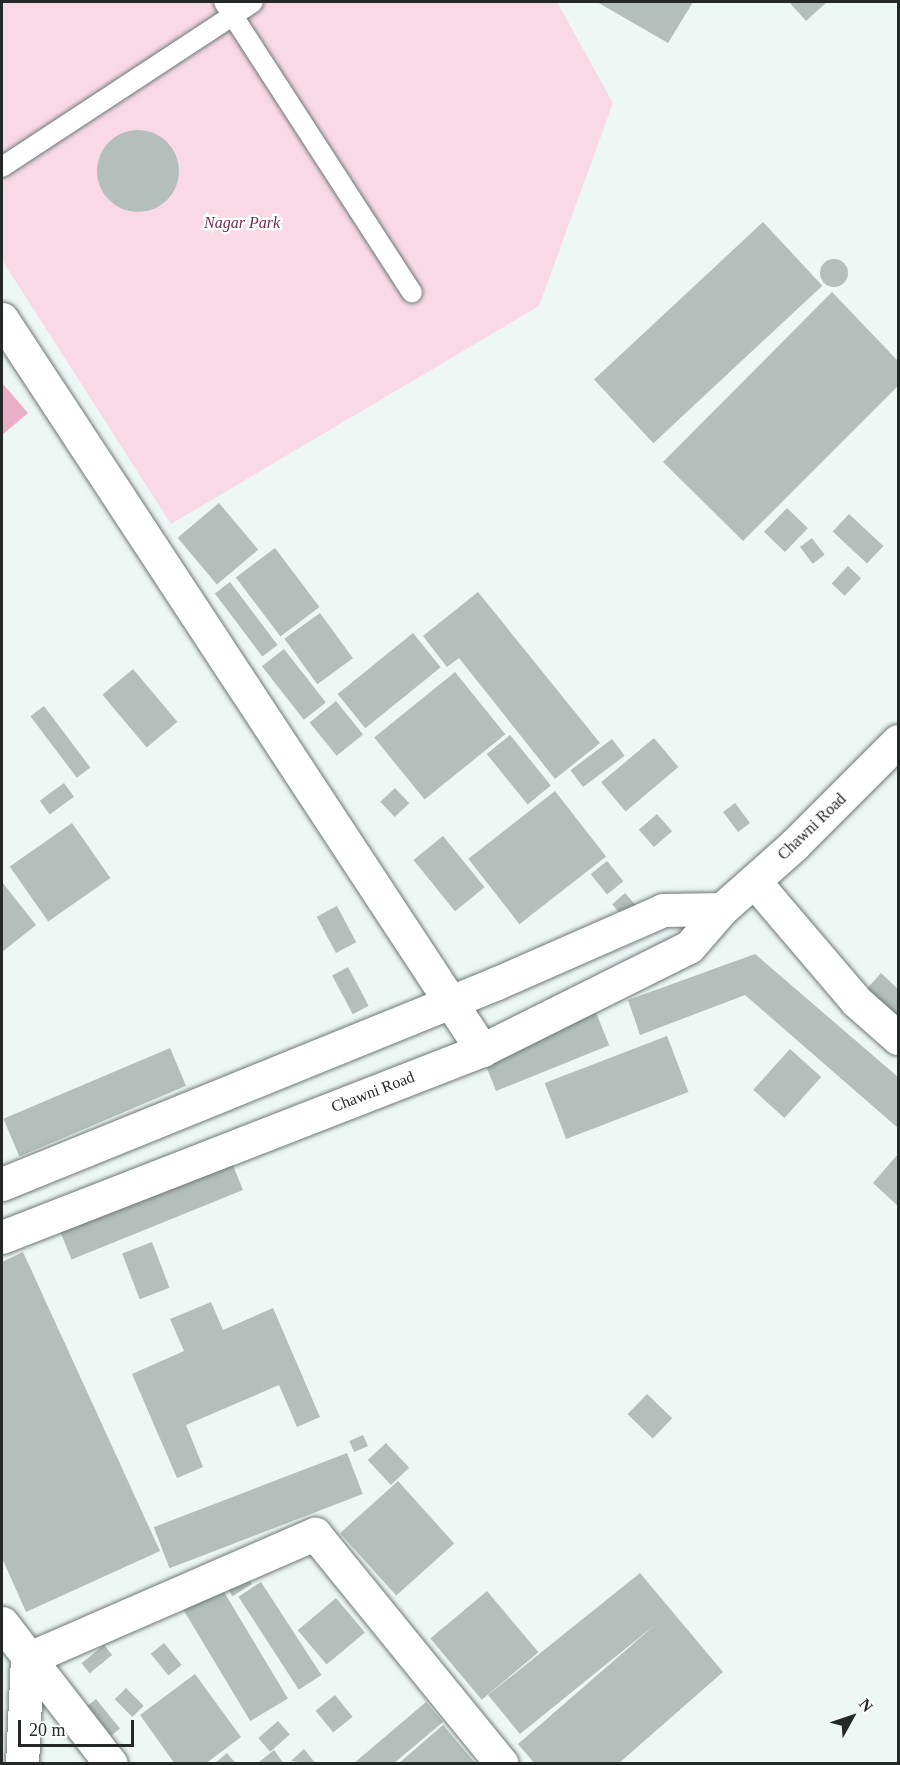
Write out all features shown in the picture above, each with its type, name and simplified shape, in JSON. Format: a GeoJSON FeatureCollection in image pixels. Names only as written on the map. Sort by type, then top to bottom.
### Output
{"type":"FeatureCollection","features":[{"type":"Feature","properties":{"kind":"street"},"geometry":{"type":"LineString","coordinates":[[2,319],[448,1003],[482,1050]]}},
{"type":"Feature","properties":{"kind":"street","name":"Chawni Road"},"geometry":{"type":"LineString","coordinates":[[2,1237],[482,1050],[689,947],[722,909],[754,881],[898,741]]}},
{"type":"Feature","properties":{"kind":"street"},"geometry":{"type":"LineString","coordinates":[[754,881],[856,1001],[898,1038]]}},
{"type":"Feature","properties":{"kind":"street"},"geometry":{"type":"LineString","coordinates":[[2,1184],[448,1003],[663,910],[722,909]]}},
{"type":"Feature","properties":{"kind":"street"},"geometry":{"type":"LineString","coordinates":[[27,1659],[315,1534],[502,1764]]}},
{"type":"Feature","properties":{"kind":"street"},"geometry":{"type":"LineString","coordinates":[[2,1623],[27,1659],[111,1764]]}},
{"type":"Feature","properties":{"kind":"street"},"geometry":{"type":"LineString","coordinates":[[22,1764],[13,1718],[27,1659]]}},
{"type":"Feature","properties":{"kind":"lane"},"geometry":{"type":"LineString","coordinates":[[2,167],[229,8],[253,2]]}},
{"type":"Feature","properties":{"kind":"lane"},"geometry":{"type":"LineString","coordinates":[[229,8],[412,293]]}},
{"type":"Feature","properties":{"kind":"green space","name":"Nagar Park"},"geometry":{"type":"Polygon","coordinates":[[[2,2],[557,2],[613,103],[539,306],[171,524],[2,260],[2,2]]]}},
{"type":"Feature","properties":{"kind":"shaded area"},"geometry":{"type":"Polygon","coordinates":[[[2,383],[28,413],[2,435],[2,383]]]}},
{"type":"Feature","properties":{"kind":"building"},"geometry":{"type":"Polygon","coordinates":[[[597,2],[693,2],[668,43],[597,2]]]}},
{"type":"Feature","properties":{"kind":"building"},"geometry":{"type":"Polygon","coordinates":[[[789,2],[827,2],[806,21],[789,2]]]}},
{"type":"Feature","properties":{"kind":"building"},"geometry":{"type":"Polygon","coordinates":[[[138,130],[154,133],[167,142],[176,155],[179,171],[176,187],[167,200],[154,209],[138,212],[122,209],[109,200],[100,187],[97,171],[100,155],[109,142],[122,133],[138,130]]]}},
{"type":"Feature","properties":{"kind":"building"},"geometry":{"type":"Polygon","coordinates":[[[763,222],[822,286],[653,443],[594,380],[763,222]]]}},
{"type":"Feature","properties":{"kind":"building"},"geometry":{"type":"Polygon","coordinates":[[[834,259],[844,263],[848,273],[844,283],[834,287],[824,283],[820,273],[824,263],[834,259]]]}},
{"type":"Feature","properties":{"kind":"building"},"geometry":{"type":"Polygon","coordinates":[[[832,292],[898,361],[898,386],[743,541],[663,462],[832,292]]]}},
{"type":"Feature","properties":{"kind":"building"},"geometry":{"type":"Polygon","coordinates":[[[219,503],[258,550],[217,584],[178,538],[219,503]]]}},
{"type":"Feature","properties":{"kind":"building"},"geometry":{"type":"Polygon","coordinates":[[[787,508],[808,528],[785,552],[764,532],[787,508]]]}},
{"type":"Feature","properties":{"kind":"building"},"geometry":{"type":"Polygon","coordinates":[[[849,514],[883,546],[867,564],[833,532],[849,514]]]}},
{"type":"Feature","properties":{"kind":"building"},"geometry":{"type":"Polygon","coordinates":[[[812,538],[825,555],[813,564],[800,547],[812,538]]]}},
{"type":"Feature","properties":{"kind":"building"},"geometry":{"type":"Polygon","coordinates":[[[275,548],[320,607],[280,637],[236,577],[275,548]]]}},
{"type":"Feature","properties":{"kind":"building"},"geometry":{"type":"Polygon","coordinates":[[[848,566],[861,578],[845,596],[832,584],[848,566]]]}},
{"type":"Feature","properties":{"kind":"building"},"geometry":{"type":"Polygon","coordinates":[[[230,582],[278,645],[262,657],[215,593],[230,582]]]}},
{"type":"Feature","properties":{"kind":"building"},"geometry":{"type":"Polygon","coordinates":[[[478,592],[600,743],[555,779],[459,658],[447,667],[423,636],[478,592]]]}},
{"type":"Feature","properties":{"kind":"building"},"geometry":{"type":"Polygon","coordinates":[[[320,613],[353,658],[317,684],[284,639],[320,613]]]}},
{"type":"Feature","properties":{"kind":"building"},"geometry":{"type":"Polygon","coordinates":[[[413,633],[441,667],[365,728],[338,694],[413,633]]]}},
{"type":"Feature","properties":{"kind":"building"},"geometry":{"type":"Polygon","coordinates":[[[284,649],[326,703],[304,720],[262,666],[284,649]]]}},
{"type":"Feature","properties":{"kind":"building"},"geometry":{"type":"Polygon","coordinates":[[[133,669],[177,722],[147,748],[102,695],[133,669]]]}},
{"type":"Feature","properties":{"kind":"building"},"geometry":{"type":"Polygon","coordinates":[[[455,672],[505,734],[425,800],[374,737],[455,672]]]}},
{"type":"Feature","properties":{"kind":"building"},"geometry":{"type":"Polygon","coordinates":[[[336,701],[363,734],[337,756],[310,722],[336,701]]]}},
{"type":"Feature","properties":{"kind":"building"},"geometry":{"type":"Polygon","coordinates":[[[44,706],[90,767],[77,778],[30,716],[44,706]]]}},
{"type":"Feature","properties":{"kind":"building"},"geometry":{"type":"Polygon","coordinates":[[[510,735],[551,786],[528,804],[487,754],[510,735]]]}},
{"type":"Feature","properties":{"kind":"building"},"geometry":{"type":"Polygon","coordinates":[[[654,738],[678,767],[626,811],[601,782],[654,738]]]}},
{"type":"Feature","properties":{"kind":"building"},"geometry":{"type":"Polygon","coordinates":[[[612,739],[625,756],[583,787],[570,770],[612,739]]]}},
{"type":"Feature","properties":{"kind":"building"},"geometry":{"type":"Polygon","coordinates":[[[64,783],[74,797],[50,814],[40,801],[64,783]]]}},
{"type":"Feature","properties":{"kind":"building"},"geometry":{"type":"Polygon","coordinates":[[[395,788],[409,803],[395,817],[380,802],[395,788]]]}},
{"type":"Feature","properties":{"kind":"building"},"geometry":{"type":"Polygon","coordinates":[[[555,791],[606,856],[519,924],[468,859],[555,791]]]}},
{"type":"Feature","properties":{"kind":"building"},"geometry":{"type":"Polygon","coordinates":[[[735,803],[750,823],[738,832],[723,812],[735,803]]]}},
{"type":"Feature","properties":{"kind":"building"},"geometry":{"type":"Polygon","coordinates":[[[657,814],[672,831],[654,847],[639,830],[657,814]]]}},
{"type":"Feature","properties":{"kind":"building"},"geometry":{"type":"Polygon","coordinates":[[[72,823],[110,878],[48,921],[10,867],[72,823]]]}},
{"type":"Feature","properties":{"kind":"building"},"geometry":{"type":"Polygon","coordinates":[[[443,836],[485,887],[455,911],[413,860],[443,836]]]}},
{"type":"Feature","properties":{"kind":"building"},"geometry":{"type":"Polygon","coordinates":[[[607,861],[623,881],[607,894],[591,874],[607,861]]]}},
{"type":"Feature","properties":{"kind":"building"},"geometry":{"type":"Polygon","coordinates":[[[2,882],[36,925],[2,952],[2,882]]]}},
{"type":"Feature","properties":{"kind":"building"},"geometry":{"type":"Polygon","coordinates":[[[625,893],[638,908],[625,919],[612,904],[625,893]]]}},
{"type":"Feature","properties":{"kind":"building"},"geometry":{"type":"Polygon","coordinates":[[[337,906],[356,942],[336,953],[317,917],[337,906]]]}},
{"type":"Feature","properties":{"kind":"building"},"geometry":{"type":"Polygon","coordinates":[[[755,954],[898,1077],[898,1128],[745,995],[640,1035],[628,1000],[755,954]]]}},
{"type":"Feature","properties":{"kind":"building"},"geometry":{"type":"Polygon","coordinates":[[[348,967],[369,1006],[353,1014],[332,975],[348,967]]]}},
{"type":"Feature","properties":{"kind":"building"},"geometry":{"type":"Polygon","coordinates":[[[881,973],[898,989],[898,1022],[864,992],[881,973]]]}},
{"type":"Feature","properties":{"kind":"building"},"geometry":{"type":"Polygon","coordinates":[[[595,1010],[609,1045],[496,1091],[482,1056],[595,1010]]]}},
{"type":"Feature","properties":{"kind":"building"},"geometry":{"type":"Polygon","coordinates":[[[667,1036],[689,1092],[566,1139],[545,1083],[667,1036]]]}},
{"type":"Feature","properties":{"kind":"building"},"geometry":{"type":"Polygon","coordinates":[[[170,1048],[186,1086],[19,1156],[3,1119],[170,1048]]]}},
{"type":"Feature","properties":{"kind":"building"},"geometry":{"type":"Polygon","coordinates":[[[790,1049],[821,1077],[784,1118],[753,1090],[790,1049]]]}},
{"type":"Feature","properties":{"kind":"building"},"geometry":{"type":"Polygon","coordinates":[[[228,1153],[243,1190],[71,1259],[56,1222],[228,1153]]]}},
{"type":"Feature","properties":{"kind":"building"},"geometry":{"type":"Polygon","coordinates":[[[898,1154],[898,1206],[873,1183],[898,1154]]]}},
{"type":"Feature","properties":{"kind":"building"},"geometry":{"type":"Polygon","coordinates":[[[152,1242],[170,1288],[140,1299],[122,1253],[152,1242]]]}},
{"type":"Feature","properties":{"kind":"building"},"geometry":{"type":"Polygon","coordinates":[[[23,1252],[160,1551],[26,1612],[2,1558],[2,1262],[23,1252]]]}},
{"type":"Feature","properties":{"kind":"building"},"geometry":{"type":"Polygon","coordinates":[[[211,1302],[223,1330],[273,1308],[320,1417],[297,1427],[279,1385],[186,1425],[203,1467],[177,1478],[132,1374],[184,1351],[170,1319],[211,1302]]]}},
{"type":"Feature","properties":{"kind":"building"},"geometry":{"type":"Polygon","coordinates":[[[647,1394],[672,1418],[653,1438],[628,1414],[647,1394]]]}},
{"type":"Feature","properties":{"kind":"building"},"geometry":{"type":"Polygon","coordinates":[[[363,1435],[368,1446],[354,1452],[349,1441],[363,1435]]]}},
{"type":"Feature","properties":{"kind":"building"},"geometry":{"type":"Polygon","coordinates":[[[386,1443],[409,1468],[391,1485],[368,1460],[386,1443]]]}},
{"type":"Feature","properties":{"kind":"building"},"geometry":{"type":"Polygon","coordinates":[[[347,1453],[363,1494],[170,1568],[154,1527],[347,1453]]]}},
{"type":"Feature","properties":{"kind":"building"},"geometry":{"type":"Polygon","coordinates":[[[398,1481],[454,1543],[396,1596],[340,1533],[398,1481]]]}},
{"type":"Feature","properties":{"kind":"building"},"geometry":{"type":"Polygon","coordinates":[[[245,1573],[252,1584],[232,1596],[225,1585],[245,1573]]]}},
{"type":"Feature","properties":{"kind":"building"},"geometry":{"type":"Polygon","coordinates":[[[640,1573],[723,1672],[618,1764],[535,1764],[518,1744],[656,1624],[520,1734],[488,1695],[640,1573]]]}},
{"type":"Feature","properties":{"kind":"building"},"geometry":{"type":"Polygon","coordinates":[[[261,1582],[321,1675],[299,1690],[238,1597],[261,1582]]]}},
{"type":"Feature","properties":{"kind":"building"},"geometry":{"type":"Polygon","coordinates":[[[221,1587],[288,1698],[250,1721],[183,1610],[221,1587]]]}},
{"type":"Feature","properties":{"kind":"building"},"geometry":{"type":"Polygon","coordinates":[[[487,1591],[538,1652],[482,1700],[430,1639],[487,1591]]]}},
{"type":"Feature","properties":{"kind":"building"},"geometry":{"type":"Polygon","coordinates":[[[336,1598],[365,1632],[327,1665],[298,1630],[336,1598]]]}},
{"type":"Feature","properties":{"kind":"building"},"geometry":{"type":"Polygon","coordinates":[[[164,1643],[182,1665],[168,1675],[151,1654],[164,1643]]]}},
{"type":"Feature","properties":{"kind":"building"},"geometry":{"type":"Polygon","coordinates":[[[104,1645],[112,1655],[90,1673],[81,1663],[104,1645]]]}},
{"type":"Feature","properties":{"kind":"building"},"geometry":{"type":"Polygon","coordinates":[[[195,1674],[241,1737],[205,1764],[175,1764],[140,1715],[195,1674]]]}},
{"type":"Feature","properties":{"kind":"building"},"geometry":{"type":"Polygon","coordinates":[[[126,1688],[144,1706],[132,1717],[115,1699],[126,1688]]]}},
{"type":"Feature","properties":{"kind":"building"},"geometry":{"type":"Polygon","coordinates":[[[335,1695],[353,1717],[333,1732],[316,1711],[335,1695]]]}},
{"type":"Feature","properties":{"kind":"building"},"geometry":{"type":"Polygon","coordinates":[[[96,1699],[120,1729],[111,1735],[87,1706],[96,1699]]]}},
{"type":"Feature","properties":{"kind":"building"},"geometry":{"type":"Polygon","coordinates":[[[426,1702],[443,1722],[393,1764],[353,1764],[426,1702]]]}},
{"type":"Feature","properties":{"kind":"building"},"geometry":{"type":"Polygon","coordinates":[[[278,1721],[290,1735],[270,1752],[258,1738],[278,1721]]]}},
{"type":"Feature","properties":{"kind":"building"},"geometry":{"type":"Polygon","coordinates":[[[443,1725],[476,1764],[398,1764],[443,1725]]]}},
{"type":"Feature","properties":{"kind":"building"},"geometry":{"type":"Polygon","coordinates":[[[304,1749],[316,1764],[291,1761],[304,1749]]]}},
{"type":"Feature","properties":{"kind":"building"},"geometry":{"type":"Polygon","coordinates":[[[274,1750],[284,1764],[261,1764],[259,1762],[274,1750]]]}},
{"type":"Feature","properties":{"kind":"building"},"geometry":{"type":"Polygon","coordinates":[[[227,1753],[236,1764],[214,1764],[227,1753]]]}}]}
